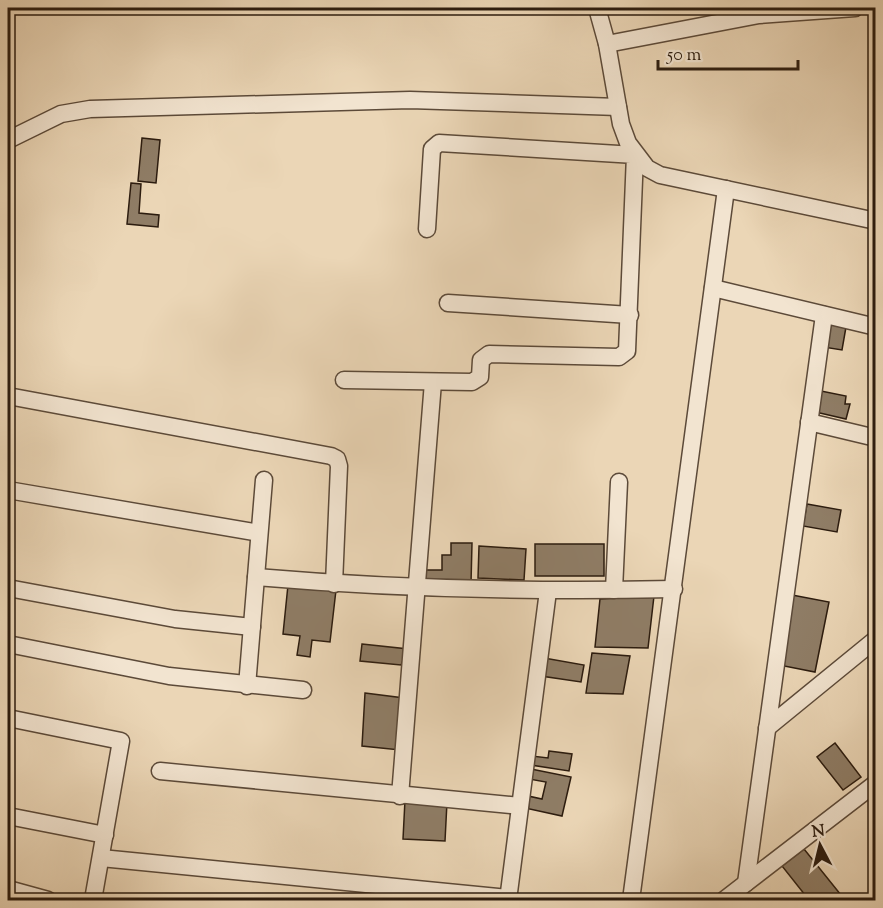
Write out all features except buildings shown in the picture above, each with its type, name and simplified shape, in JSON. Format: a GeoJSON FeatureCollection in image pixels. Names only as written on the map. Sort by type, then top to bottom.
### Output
{"type":"FeatureCollection","features":[{"type":"Feature","properties":{"kind":"street"},"geometry":{"type":"LineString","coordinates":[[344,380],[477,381],[481,360],[489,354],[624,355],[627,351],[635,155],[621,124],[607,44],[597,8]]}},
{"type":"Feature","properties":{"kind":"street"},"geometry":{"type":"LineString","coordinates":[[607,44],[758,11],[855,8]]}},
{"type":"Feature","properties":{"kind":"street"},"geometry":{"type":"LineString","coordinates":[[8,140],[61,114],[90,109],[410,100],[618,107]]}},
{"type":"Feature","properties":{"kind":"street"},"geometry":{"type":"LineString","coordinates":[[427,229],[432,149],[439,142],[635,155],[660,175],[876,221]]}},
{"type":"Feature","properties":{"kind":"street"},"geometry":{"type":"LineString","coordinates":[[631,900],[726,189]]}},
{"type":"Feature","properties":{"kind":"street"},"geometry":{"type":"LineString","coordinates":[[713,288],[876,327]]}},
{"type":"Feature","properties":{"kind":"street"},"geometry":{"type":"LineString","coordinates":[[448,303],[630,315]]}},
{"type":"Feature","properties":{"kind":"street"},"geometry":{"type":"LineString","coordinates":[[746,883],[824,315]]}},
{"type":"Feature","properties":{"kind":"street"},"geometry":{"type":"LineString","coordinates":[[400,796],[433,382]]}},
{"type":"Feature","properties":{"kind":"street"},"geometry":{"type":"LineString","coordinates":[[8,396],[332,456],[337,459],[339,466],[334,584]]}},
{"type":"Feature","properties":{"kind":"street"},"geometry":{"type":"LineString","coordinates":[[810,422],[876,438]]}},
{"type":"Feature","properties":{"kind":"street"},"geometry":{"type":"LineString","coordinates":[[247,686],[264,480]]}},
{"type":"Feature","properties":{"kind":"street"},"geometry":{"type":"LineString","coordinates":[[614,590],[619,482]]}},
{"type":"Feature","properties":{"kind":"street"},"geometry":{"type":"LineString","coordinates":[[8,490],[260,532]]}},
{"type":"Feature","properties":{"kind":"street"},"geometry":{"type":"LineString","coordinates":[[256,577],[416,589],[548,591],[674,589]]}},
{"type":"Feature","properties":{"kind":"street"},"geometry":{"type":"LineString","coordinates":[[8,588],[175,619],[252,627]]}},
{"type":"Feature","properties":{"kind":"street"},"geometry":{"type":"LineString","coordinates":[[101,858],[508,899],[548,591]]}},
{"type":"Feature","properties":{"kind":"street"},"geometry":{"type":"LineString","coordinates":[[767,728],[876,639]]}},
{"type":"Feature","properties":{"kind":"street"},"geometry":{"type":"LineString","coordinates":[[8,644],[169,676],[247,686],[303,690]]}},
{"type":"Feature","properties":{"kind":"street"},"geometry":{"type":"LineString","coordinates":[[8,718],[121,741],[93,900]]}},
{"type":"Feature","properties":{"kind":"street"},"geometry":{"type":"LineString","coordinates":[[160,771],[520,806]]}},
{"type":"Feature","properties":{"kind":"street"},"geometry":{"type":"LineString","coordinates":[[724,900],[876,783]]}},
{"type":"Feature","properties":{"kind":"street"},"geometry":{"type":"LineString","coordinates":[[8,816],[105,835]]}},
{"type":"Feature","properties":{"kind":"street"},"geometry":{"type":"LineString","coordinates":[[8,889],[48,900]]}}]}
